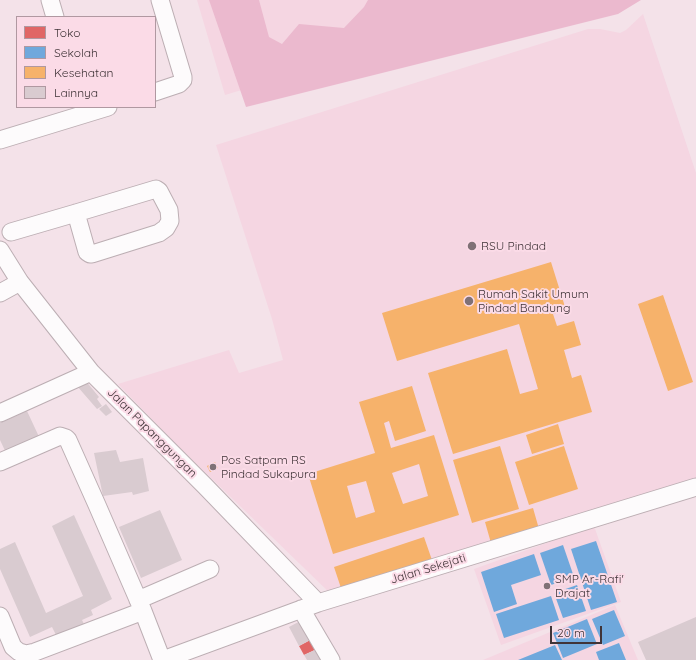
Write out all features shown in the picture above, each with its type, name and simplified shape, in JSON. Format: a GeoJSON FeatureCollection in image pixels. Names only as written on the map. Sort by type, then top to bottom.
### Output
{"type":"FeatureCollection","features":[{"type":"Feature","properties":{"kind":"street"},"geometry":{"type":"LineString","coordinates":[[50,0],[55,16]]}},
{"type":"Feature","properties":{"kind":"street"},"geometry":{"type":"LineString","coordinates":[[156,92],[174,87],[183,80],[160,0]]}},
{"type":"Feature","properties":{"kind":"street"},"geometry":{"type":"LineString","coordinates":[[0,140],[83,111],[102,108]]}},
{"type":"Feature","properties":{"kind":"street"},"geometry":{"type":"LineString","coordinates":[[11,232],[156,189],[159,191],[169,210],[170,221],[166,228],[159,233],[90,254],[87,252],[76,213]]}},
{"type":"Feature","properties":{"kind":"street","name":"Jalan Papanggungan"},"geometry":{"type":"LineString","coordinates":[[0,250],[20,282],[91,372],[205,486],[318,603]]}},
{"type":"Feature","properties":{"kind":"street"},"geometry":{"type":"LineString","coordinates":[[0,292],[20,282]]}},
{"type":"Feature","properties":{"kind":"street"},"geometry":{"type":"LineString","coordinates":[[0,414],[91,372]]}},
{"type":"Feature","properties":{"kind":"street"},"geometry":{"type":"LineString","coordinates":[[0,462],[60,436],[68,440],[141,606],[163,660]]}},
{"type":"Feature","properties":{"kind":"street","name":"Jalan Sekejati"},"geometry":{"type":"LineString","coordinates":[[163,660],[318,603],[696,487]]}},
{"type":"Feature","properties":{"kind":"street"},"geometry":{"type":"LineString","coordinates":[[0,616],[13,647],[28,657],[35,652],[141,606],[210,569]]}},
{"type":"Feature","properties":{"kind":"street"},"geometry":{"type":"LineString","coordinates":[[301,609],[331,660]]}},
{"type":"Feature","properties":{"kind":"shaded area"},"geometry":{"type":"Polygon","coordinates":[[[197,0],[541,0],[225,95],[197,0]]]}},
{"type":"Feature","properties":{"kind":"shaded area"},"geometry":{"type":"Polygon","coordinates":[[[209,0],[259,0],[269,37],[282,44],[299,24],[344,28],[364,7],[368,0],[641,0],[618,14],[246,107],[209,0]]]}},
{"type":"Feature","properties":{"kind":"shaded area","name":"RSU Pindad"},"geometry":{"type":"Polygon","coordinates":[[[643,14],[696,173],[696,482],[334,597],[178,446],[118,384],[229,350],[239,373],[283,360],[272,319],[216,145],[588,29],[600,29],[620,33],[626,30],[643,14]]]}},
{"type":"Feature","properties":{"kind":"shaded area","name":"SMP Ar-Rafi' Drajat"},"geometry":{"type":"Polygon","coordinates":[[[594,526],[621,602],[501,645],[474,569],[594,526]]]}},
{"type":"Feature","properties":{"kind":"shaded area"},"geometry":{"type":"Polygon","coordinates":[[[615,605],[638,660],[483,660],[615,605]]]}},
{"type":"Feature","properties":{"kind":"building: Toko"},"geometry":{"type":"Polygon","coordinates":[[[314,638],[319,648],[304,655],[299,646],[314,638]]]}},
{"type":"Feature","properties":{"kind":"building: Sekolah"},"geometry":{"type":"Polygon","coordinates":[[[596,541],[617,602],[591,610],[571,549],[596,541]]]}},
{"type":"Feature","properties":{"kind":"building: Sekolah"},"geometry":{"type":"Polygon","coordinates":[[[563,545],[574,577],[551,585],[540,553],[563,545]]]}},
{"type":"Feature","properties":{"kind":"building: Sekolah"},"geometry":{"type":"Polygon","coordinates":[[[534,554],[541,575],[511,585],[517,604],[494,612],[481,572],[534,554]]]}},
{"type":"Feature","properties":{"kind":"building: Sekolah"},"geometry":{"type":"Polygon","coordinates":[[[577,585],[586,611],[563,618],[554,593],[577,585]]]}},
{"type":"Feature","properties":{"kind":"building: Sekolah"},"geometry":{"type":"Polygon","coordinates":[[[551,596],[559,620],[504,638],[496,614],[551,596]]]}},
{"type":"Feature","properties":{"kind":"building: Sekolah"},"geometry":{"type":"Polygon","coordinates":[[[614,610],[625,636],[603,645],[592,619],[614,610]]]}},
{"type":"Feature","properties":{"kind":"building: Sekolah"},"geometry":{"type":"Polygon","coordinates":[[[587,619],[597,644],[563,658],[553,633],[587,619]]]}},
{"type":"Feature","properties":{"kind":"building: Sekolah"},"geometry":{"type":"Polygon","coordinates":[[[619,643],[626,660],[599,660],[596,652],[619,643]]]}},
{"type":"Feature","properties":{"kind":"building: Sekolah"},"geometry":{"type":"Polygon","coordinates":[[[555,645],[562,660],[518,660],[555,645]]]}},
{"type":"Feature","properties":{"kind":"building: Kesehatan"},"geometry":{"type":"Polygon","coordinates":[[[551,262],[566,310],[553,314],[557,326],[574,321],[581,345],[564,350],[572,378],[581,375],[592,412],[453,454],[428,373],[507,349],[520,394],[538,389],[519,324],[397,361],[382,313],[551,262]]]}},
{"type":"Feature","properties":{"kind":"building: Kesehatan"},"geometry":{"type":"Polygon","coordinates":[[[663,295],[693,382],[668,391],[638,304],[663,295]]]}},
{"type":"Feature","properties":{"kind":"building: Kesehatan"},"geometry":{"type":"Polygon","coordinates":[[[412,386],[426,431],[395,441],[389,421],[384,423],[391,448],[434,435],[459,515],[333,554],[308,474],[375,453],[359,402],[412,386]],[[419,464],[392,473],[403,504],[428,496],[419,464]],[[366,481],[347,486],[356,518],[375,512],[366,481]]]}},
{"type":"Feature","properties":{"kind":"building: Kesehatan"},"geometry":{"type":"Polygon","coordinates":[[[558,424],[564,444],[532,454],[526,435],[558,424]]]}},
{"type":"Feature","properties":{"kind":"building: Kesehatan"},"geometry":{"type":"Polygon","coordinates":[[[500,446],[519,509],[472,523],[453,460],[500,446]]]}},
{"type":"Feature","properties":{"kind":"building: Kesehatan"},"geometry":{"type":"Polygon","coordinates":[[[564,446],[578,489],[529,505],[515,462],[564,446]]]}},
{"type":"Feature","properties":{"kind":"building: Kesehatan","name":"Pos Satpam RS Pindad Sukapura"},"geometry":{"type":"Polygon","coordinates":[[[215,462],[218,468],[210,472],[207,466],[215,462]]]}},
{"type":"Feature","properties":{"kind":"building: Kesehatan"},"geometry":{"type":"Polygon","coordinates":[[[533,508],[539,529],[491,543],[485,522],[533,508]]]}},
{"type":"Feature","properties":{"kind":"building: Kesehatan"},"geometry":{"type":"Polygon","coordinates":[[[424,537],[433,563],[343,594],[334,567],[424,537]]]}},
{"type":"Feature","properties":{"kind":"building: Lainnya"},"geometry":{"type":"Polygon","coordinates":[[[85,380],[99,397],[97,399],[102,406],[97,409],[77,386],[85,380]]]}},
{"type":"Feature","properties":{"kind":"building: Lainnya"},"geometry":{"type":"Polygon","coordinates":[[[106,404],[112,412],[106,416],[99,409],[106,404]]]}},
{"type":"Feature","properties":{"kind":"building: Lainnya"},"geometry":{"type":"Polygon","coordinates":[[[27,411],[41,441],[8,457],[0,440],[0,423],[27,411]]]}},
{"type":"Feature","properties":{"kind":"building: Lainnya"},"geometry":{"type":"Polygon","coordinates":[[[116,450],[120,462],[143,458],[149,491],[133,495],[132,492],[103,496],[94,453],[116,450]]]}},
{"type":"Feature","properties":{"kind":"building: Lainnya"},"geometry":{"type":"Polygon","coordinates":[[[160,510],[182,560],[141,578],[119,527],[160,510]]]}},
{"type":"Feature","properties":{"kind":"building: Lainnya"},"geometry":{"type":"Polygon","coordinates":[[[74,515],[112,599],[91,610],[93,615],[82,620],[84,624],[80,625],[82,630],[68,633],[67,630],[56,635],[52,627],[30,637],[0,569],[0,549],[15,542],[46,613],[83,596],[52,526],[74,515]]]}},
{"type":"Feature","properties":{"kind":"building: Lainnya"},"geometry":{"type":"Polygon","coordinates":[[[696,617],[696,660],[646,660],[638,642],[696,617]]]}},
{"type":"Feature","properties":{"kind":"building: Lainnya"},"geometry":{"type":"Polygon","coordinates":[[[304,619],[314,638],[299,646],[289,627],[304,619]]]}},
{"type":"Feature","properties":{"kind":"building: Lainnya"},"geometry":{"type":"Polygon","coordinates":[[[319,648],[326,660],[307,660],[304,655],[319,648]]]}},
{"type":"Feature","properties":{"kind":"place","name":"RSU Pindad"},"geometry":{"type":"Point","coordinates":[472,246]}},
{"type":"Feature","properties":{"kind":"place","name":"Rumah Sakit Umum Pindad Bandung"},"geometry":{"type":"Point","coordinates":[469,301]}},
{"type":"Feature","properties":{"kind":"place","name":"Pos Satpam RS Pindad Sukapura"},"geometry":{"type":"Point","coordinates":[213,467]}},
{"type":"Feature","properties":{"kind":"place","name":"SMP Ar-Rafi' Drajat"},"geometry":{"type":"Point","coordinates":[547,586]}}]}
